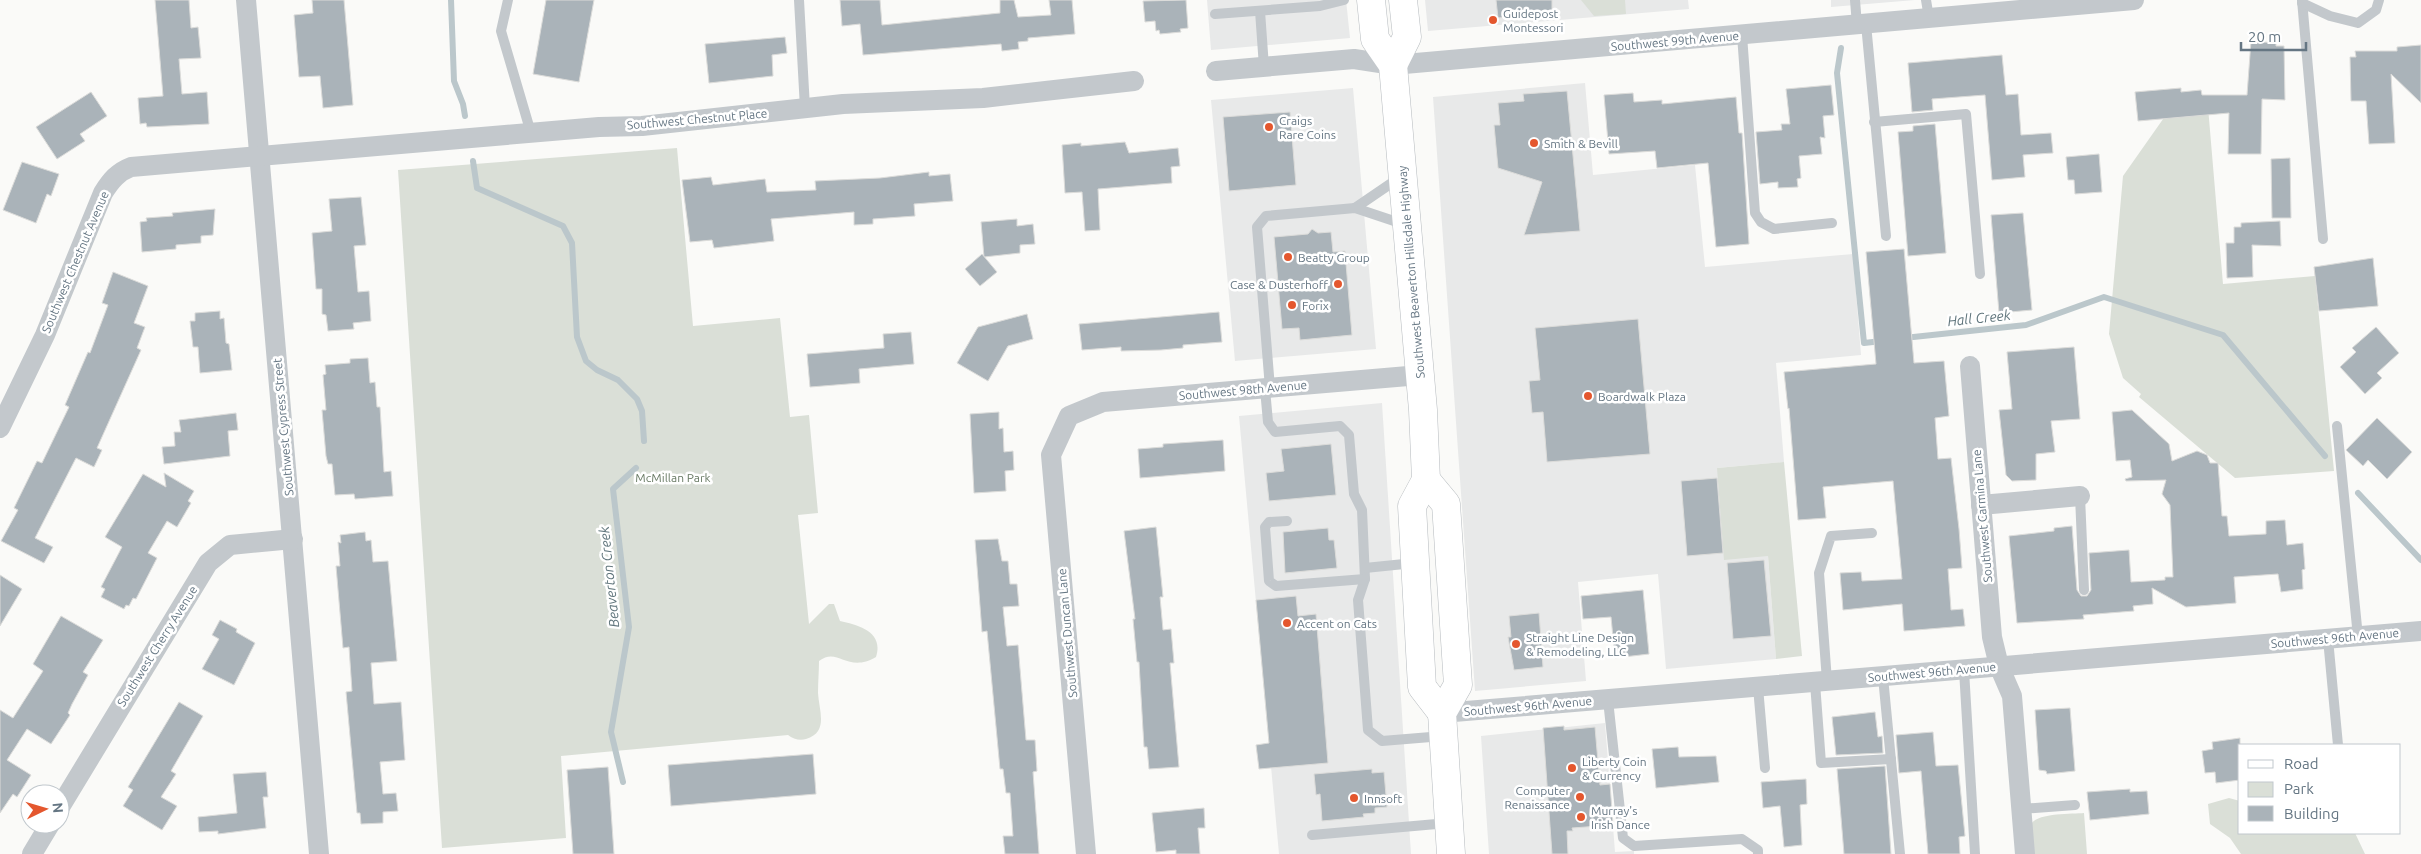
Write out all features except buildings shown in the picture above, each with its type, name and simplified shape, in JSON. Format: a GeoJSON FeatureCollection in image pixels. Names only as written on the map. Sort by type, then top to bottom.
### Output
{"type":"FeatureCollection","features":[{"type":"Feature","properties":{"kind":"main road"},"geometry":{"type":"LineString","coordinates":[[1371,0],[1375,39],[1393,65],[1407,36],[1403,0]]}},
{"type":"Feature","properties":{"kind":"main road","name":"Southwest Beaverton Hillsdale Highway"},"geometry":{"type":"LineString","coordinates":[[1393,65],[1420,376],[1426,480]]}},
{"type":"Feature","properties":{"kind":"main road"},"geometry":{"type":"LineString","coordinates":[[1443,725],[1422,686],[1412,506],[1426,480],[1446,504],[1458,685],[1443,725],[1451,854]]}},
{"type":"Feature","properties":{"kind":"street","name":"Southwest Cypress Street"},"geometry":{"type":"LineString","coordinates":[[246,0],[319,854]]}},
{"type":"Feature","properties":{"kind":"street","name":"Southwest 99th Avenue"},"geometry":{"type":"LineString","coordinates":[[1216,71],[1354,59],[1393,65],[1861,24],[1922,13],[2122,1]]}},
{"type":"Feature","properties":{"kind":"street","name":"Southwest Chestnut Place"},"geometry":{"type":"LineString","coordinates":[[259,156],[599,127],[642,126],[843,104],[983,98],[1134,81]]}},
{"type":"Feature","properties":{"kind":"street","name":"Southwest Chestnut Avenue"},"geometry":{"type":"LineString","coordinates":[[0,428],[45,335],[103,193],[120,171],[131,167],[259,156]]}},
{"type":"Feature","properties":{"kind":"street","name":"Southwest Carmina Lane"},"geometry":{"type":"LineString","coordinates":[[1970,366],[1992,637],[1999,666],[2012,696],[2025,854]]}},
{"type":"Feature","properties":{"kind":"street","name":"Southwest 98th Avenue"},"geometry":{"type":"LineString","coordinates":[[1069,416],[1103,402],[1420,376]]}},
{"type":"Feature","properties":{"kind":"street","name":"Southwest Duncan Lane"},"geometry":{"type":"LineString","coordinates":[[1069,416],[1051,455],[1086,854]]}},
{"type":"Feature","properties":{"kind":"street"},"geometry":{"type":"LineString","coordinates":[[1981,505],[2080,496]]}},
{"type":"Feature","properties":{"kind":"street","name":"Southwest Cherry Avenue"},"geometry":{"type":"LineString","coordinates":[[70,791],[208,563],[230,545],[293,539]]}},
{"type":"Feature","properties":{"kind":"street","name":"Southwest 96th Avenue"},"geometry":{"type":"LineString","coordinates":[[1443,725],[1608,700],[2421,631]]}},
{"type":"Feature","properties":{"kind":"street"},"geometry":{"type":"LineString","coordinates":[[32,854],[44,834]]}},
{"type":"Feature","properties":{"kind":"lane"},"geometry":{"type":"LineString","coordinates":[[508,0],[501,31],[531,133]]}},
{"type":"Feature","properties":{"kind":"lane"},"geometry":{"type":"LineString","coordinates":[[800,0],[805,108]]}},
{"type":"Feature","properties":{"kind":"lane"},"geometry":{"type":"LineString","coordinates":[[1215,14],[1320,6],[1344,0]]}},
{"type":"Feature","properties":{"kind":"lane"},"geometry":{"type":"LineString","coordinates":[[1855,0],[1861,24],[1874,122],[1886,236]]}},
{"type":"Feature","properties":{"kind":"lane"},"geometry":{"type":"LineString","coordinates":[[2302,2],[2330,16],[2358,23],[2376,10],[2379,0]]}},
{"type":"Feature","properties":{"kind":"lane"},"geometry":{"type":"LineString","coordinates":[[2302,2],[2323,239]]}},
{"type":"Feature","properties":{"kind":"lane"},"geometry":{"type":"LineString","coordinates":[[1260,11],[1264,67]]}},
{"type":"Feature","properties":{"kind":"lane"},"geometry":{"type":"LineString","coordinates":[[1742,35],[1755,213],[1761,222],[1774,229],[1832,223]]}},
{"type":"Feature","properties":{"kind":"lane"},"geometry":{"type":"LineString","coordinates":[[1874,122],[1966,114],[1980,274]]}},
{"type":"Feature","properties":{"kind":"lane"},"geometry":{"type":"LineString","coordinates":[[1355,208],[1402,176]]}},
{"type":"Feature","properties":{"kind":"lane"},"geometry":{"type":"LineString","coordinates":[[1407,225],[1355,208],[1266,216],[1257,227],[1268,388],[1268,422],[1275,432],[1340,426],[1349,435],[1354,494],[1362,510],[1365,568],[1358,600],[1368,730],[1382,741],[1443,725]]}},
{"type":"Feature","properties":{"kind":"lane"},"geometry":{"type":"LineString","coordinates":[[2337,426],[2358,637]]}},
{"type":"Feature","properties":{"kind":"lane"},"geometry":{"type":"LineString","coordinates":[[2080,496],[2084,590]]}},
{"type":"Feature","properties":{"kind":"lane"},"geometry":{"type":"LineString","coordinates":[[1287,520],[1269,522],[1265,527],[1269,581],[1276,586],[1364,579]]}},
{"type":"Feature","properties":{"kind":"lane"},"geometry":{"type":"LineString","coordinates":[[1872,532],[1831,536],[1819,573],[1821,762],[1891,759]]}},
{"type":"Feature","properties":{"kind":"lane"},"geometry":{"type":"LineString","coordinates":[[1365,568],[1414,563]]}},
{"type":"Feature","properties":{"kind":"lane"},"geometry":{"type":"LineString","coordinates":[[2328,639],[2338,744]]}},
{"type":"Feature","properties":{"kind":"lane"},"geometry":{"type":"LineString","coordinates":[[1964,670],[1974,854]]}},
{"type":"Feature","properties":{"kind":"lane"},"geometry":{"type":"LineString","coordinates":[[1883,677],[1900,854]]}},
{"type":"Feature","properties":{"kind":"lane"},"geometry":{"type":"LineString","coordinates":[[1758,687],[1765,768]]}},
{"type":"Feature","properties":{"kind":"lane"},"geometry":{"type":"LineString","coordinates":[[1608,700],[1623,838],[1634,846],[1647,850],[1742,840],[1758,850],[1758,854]]}},
{"type":"Feature","properties":{"kind":"lane"},"geometry":{"type":"LineString","coordinates":[[2021,810],[2075,805]]}},
{"type":"Feature","properties":{"kind":"lane"},"geometry":{"type":"LineString","coordinates":[[1312,835],[1449,823]]}},
{"type":"Feature","properties":{"kind":"shaded area"},"geometry":{"type":"Polygon","coordinates":[[[1207,0],[1346,0],[1350,38],[1211,50],[1207,0]]]}},
{"type":"Feature","properties":{"kind":"shaded area","name":"Guidepost Montessori"},"geometry":{"type":"Polygon","coordinates":[[[1425,0],[1688,0],[1689,9],[1428,31],[1425,0]]]}},
{"type":"Feature","properties":{"kind":"shaded area"},"geometry":{"type":"Polygon","coordinates":[[[1831,0],[1915,0],[1831,7],[1831,0]]]}},
{"type":"Feature","properties":{"kind":"shaded area"},"geometry":{"type":"Polygon","coordinates":[[[1585,83],[1593,175],[1695,165],[1705,267],[1853,254],[1861,355],[1776,363],[1784,462],[1717,468],[1768,556],[1776,659],[1666,669],[1658,574],[1578,582],[1586,681],[1475,691],[1433,97],[1585,83]]]}},
{"type":"Feature","properties":{"kind":"shaded area"},"geometry":{"type":"Polygon","coordinates":[[[1353,88],[1376,349],[1235,361],[1211,100],[1353,88]]]}},
{"type":"Feature","properties":{"kind":"shaded area"},"geometry":{"type":"Polygon","coordinates":[[[1382,403],[1411,854],[1279,854],[1239,416],[1382,403]]]}},
{"type":"Feature","properties":{"kind":"shaded area"},"geometry":{"type":"Polygon","coordinates":[[[1605,723],[1615,852],[1634,851],[1634,854],[1489,854],[1481,736],[1605,723]]]}},
{"type":"Feature","properties":{"kind":"green space"},"geometry":{"type":"Polygon","coordinates":[[[1581,0],[1625,0],[1626,14],[1594,16],[1581,0]]]}},
{"type":"Feature","properties":{"kind":"green space"},"geometry":{"type":"Polygon","coordinates":[[[2208,107],[2223,284],[2315,276],[2334,471],[2235,478],[2139,397],[2141,394],[2123,378],[2109,334],[2123,176],[2168,112],[2208,107]]]}},
{"type":"Feature","properties":{"kind":"green space","name":"McMillan Park"},"geometry":{"type":"Polygon","coordinates":[[[677,148],[693,326],[780,318],[790,417],[809,415],[818,513],[798,515],[809,624],[829,604],[834,604],[840,621],[862,628],[873,636],[878,648],[876,657],[858,663],[832,656],[819,661],[818,693],[821,720],[818,731],[813,736],[801,740],[788,735],[561,756],[566,838],[442,848],[398,170],[677,148]]]}},
{"type":"Feature","properties":{"kind":"green space"},"geometry":{"type":"Polygon","coordinates":[[[1784,462],[1802,656],[1776,659],[1768,556],[1724,560],[1717,468],[1784,462]]]}},
{"type":"Feature","properties":{"kind":"green space"},"geometry":{"type":"Polygon","coordinates":[[[2229,798],[2238,800],[2238,834],[2355,834],[2365,854],[2241,854],[2230,838],[2210,824],[2208,804],[2229,798]]]}},
{"type":"Feature","properties":{"kind":"green space"},"geometry":{"type":"Polygon","coordinates":[[[2084,813],[2087,854],[2030,854],[2030,832],[2034,821],[2046,816],[2084,813]]]}},
{"type":"Feature","properties":{"kind":"waterway","name":"Beaverton Creek"},"geometry":{"type":"LineString","coordinates":[[451,0],[454,81],[463,104],[465,116]]}},
{"type":"Feature","properties":{"kind":"waterway","name":"Hall Creek"},"geometry":{"type":"LineString","coordinates":[[1841,48],[1837,73],[1864,343],[1882,341]]}},
{"type":"Feature","properties":{"kind":"waterway","name":"Beaverton Creek"},"geometry":{"type":"LineString","coordinates":[[473,161],[477,188],[563,226],[572,243],[577,337],[586,361],[597,370],[618,380],[637,399],[642,411],[644,441]]}},
{"type":"Feature","properties":{"kind":"waterway","name":"Hall Creek"},"geometry":{"type":"LineString","coordinates":[[1904,338],[2026,325],[2104,297],[2223,335],[2325,456]]}},
{"type":"Feature","properties":{"kind":"waterway","name":"Beaverton Creek"},"geometry":{"type":"LineString","coordinates":[[623,782],[611,732],[629,627],[613,489],[636,468]]}},
{"type":"Feature","properties":{"kind":"waterway","name":"Hall Creek"},"geometry":{"type":"LineString","coordinates":[[2358,493],[2421,560]]}},
{"type":"Feature","properties":{"kind":"place","name":"Guidepost Montessori"},"geometry":{"type":"Point","coordinates":[1493,20]}},
{"type":"Feature","properties":{"kind":"place","name":"Craigs Rare Coins"},"geometry":{"type":"Point","coordinates":[1269,127]}},
{"type":"Feature","properties":{"kind":"place","name":"Smith & Bevill"},"geometry":{"type":"Point","coordinates":[1534,143]}},
{"type":"Feature","properties":{"kind":"place","name":"Beatty Group"},"geometry":{"type":"Point","coordinates":[1288,257]}},
{"type":"Feature","properties":{"kind":"place","name":"Case & Dusterhoff"},"geometry":{"type":"Point","coordinates":[1338,284]}},
{"type":"Feature","properties":{"kind":"place","name":"Forix"},"geometry":{"type":"Point","coordinates":[1292,305]}},
{"type":"Feature","properties":{"kind":"place","name":"Boardwalk Plaza"},"geometry":{"type":"Point","coordinates":[1588,396]}},
{"type":"Feature","properties":{"kind":"place","name":"Accent on Cats"},"geometry":{"type":"Point","coordinates":[1287,623]}},
{"type":"Feature","properties":{"kind":"place","name":"Straight Line Design & Remodeling, LLC"},"geometry":{"type":"Point","coordinates":[1516,644]}},
{"type":"Feature","properties":{"kind":"place","name":"Liberty Coin & Currency"},"geometry":{"type":"Point","coordinates":[1572,768]}},
{"type":"Feature","properties":{"kind":"place","name":"Computer Renaissance"},"geometry":{"type":"Point","coordinates":[1580,797]}},
{"type":"Feature","properties":{"kind":"place","name":"Innsoft"},"geometry":{"type":"Point","coordinates":[1354,798]}},
{"type":"Feature","properties":{"kind":"place","name":"Murray's Irish Dance"},"geometry":{"type":"Point","coordinates":[1581,817]}}]}
